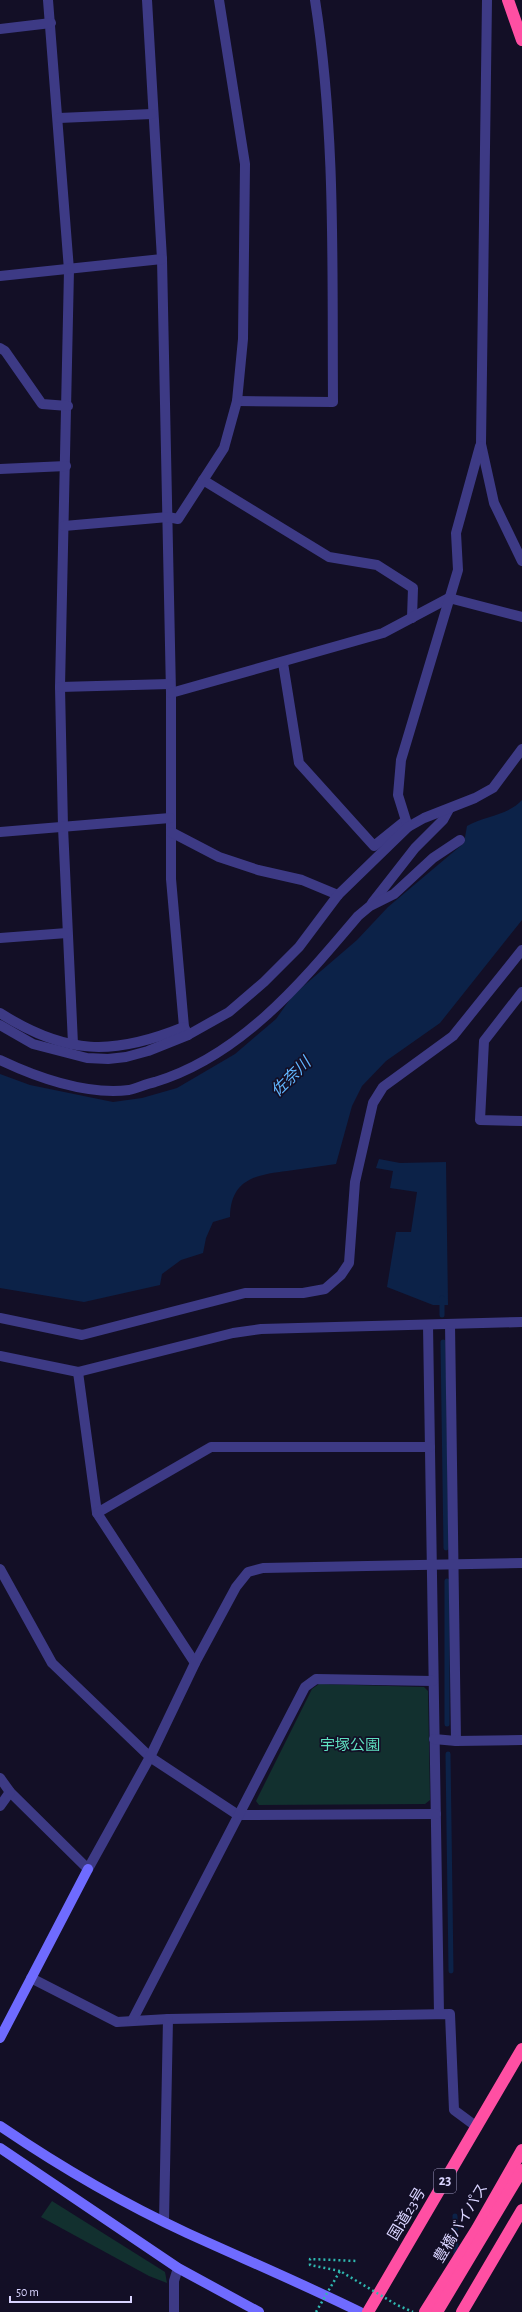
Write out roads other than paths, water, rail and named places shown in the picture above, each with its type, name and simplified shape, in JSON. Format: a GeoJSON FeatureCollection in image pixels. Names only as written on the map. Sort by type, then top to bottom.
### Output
{"type":"FeatureCollection","features":[{"type":"Feature","properties":{"kind":"highway"},"geometry":{"type":"LineString","coordinates":[[508,0],[522,40]]}},
{"type":"Feature","properties":{"kind":"highway","name":"国道23号"},"geometry":{"type":"LineString","coordinates":[[368,2312],[522,2049]]}},
{"type":"Feature","properties":{"kind":"highway","name":"豊橋バイパス"},"geometry":{"type":"LineString","coordinates":[[425,2312],[477,2229],[522,2150]]}},
{"type":"Feature","properties":{"kind":"highway","name":"豊橋バイパス"},"geometry":{"type":"LineString","coordinates":[[437,2312],[522,2170]]}},
{"type":"Feature","properties":{"kind":"highway"},"geometry":{"type":"LineString","coordinates":[[462,2312],[522,2210]]}},
{"type":"Feature","properties":{"kind":"street"},"geometry":{"type":"LineString","coordinates":[[48,0],[59,118],[69,270],[68,406],[60,687],[63,827],[73,1044]]}},
{"type":"Feature","properties":{"kind":"street"},"geometry":{"type":"LineString","coordinates":[[147,0],[152,114],[162,259],[168,517],[171,879],[186,1031]]}},
{"type":"Feature","properties":{"kind":"street"},"geometry":{"type":"LineString","coordinates":[[64,526],[168,517],[178,518],[224,448],[237,402],[242,339],[244,164],[219,0]]}},
{"type":"Feature","properties":{"kind":"street"},"geometry":{"type":"LineString","coordinates":[[237,402],[333,402],[332,205],[325,59],[316,0]]}},
{"type":"Feature","properties":{"kind":"street"},"geometry":{"type":"LineString","coordinates":[[487,0],[481,444],[494,503],[522,560]]}},
{"type":"Feature","properties":{"kind":"street"},"geometry":{"type":"LineString","coordinates":[[0,29],[51,23]]}},
{"type":"Feature","properties":{"kind":"street"},"geometry":{"type":"LineString","coordinates":[[59,118],[152,114]]}},
{"type":"Feature","properties":{"kind":"street"},"geometry":{"type":"LineString","coordinates":[[0,276],[69,270],[162,259]]}},
{"type":"Feature","properties":{"kind":"street"},"geometry":{"type":"LineString","coordinates":[[0,348],[5,351],[42,404],[68,406]]}},
{"type":"Feature","properties":{"kind":"street"},"geometry":{"type":"LineString","coordinates":[[407,824],[398,795],[401,760],[458,570],[456,533],[481,444]]}},
{"type":"Feature","properties":{"kind":"street"},"geometry":{"type":"LineString","coordinates":[[0,469],[66,466]]}},
{"type":"Feature","properties":{"kind":"street"},"geometry":{"type":"LineString","coordinates":[[203,480],[329,557],[377,565],[413,588],[412,618]]}},
{"type":"Feature","properties":{"kind":"street"},"geometry":{"type":"LineString","coordinates":[[60,687],[170,689],[283,663],[384,633],[449,598],[522,616]]}},
{"type":"Feature","properties":{"kind":"street"},"geometry":{"type":"LineString","coordinates":[[283,663],[299,763],[374,846],[389,832],[449,809],[493,788],[522,749]]}},
{"type":"Feature","properties":{"kind":"street"},"geometry":{"type":"LineString","coordinates":[[0,1060],[50,1079],[96,1090],[129,1090],[172,1077],[199,1064],[268,1016],[370,906],[415,848],[443,820],[449,809]]}},
{"type":"Feature","properties":{"kind":"street"},"geometry":{"type":"LineString","coordinates":[[0,832],[170,818]]}},
{"type":"Feature","properties":{"kind":"street"},"geometry":{"type":"LineString","coordinates":[[0,1025],[33,1044],[87,1058],[108,1059],[126,1057],[148,1051],[186,1031],[229,1012],[264,982],[299,947],[338,895],[407,824]]}},
{"type":"Feature","properties":{"kind":"street"},"geometry":{"type":"LineString","coordinates":[[170,832],[219,857],[258,870],[302,880],[338,895]]}},
{"type":"Feature","properties":{"kind":"street"},"geometry":{"type":"LineString","coordinates":[[370,906],[394,894],[433,858],[460,840]]}},
{"type":"Feature","properties":{"kind":"street"},"geometry":{"type":"LineString","coordinates":[[0,938],[67,932]]}},
{"type":"Feature","properties":{"kind":"street"},"geometry":{"type":"LineString","coordinates":[[0,1318],[82,1335],[245,1293],[303,1293],[325,1289],[341,1275],[349,1263],[355,1182],[373,1103],[383,1087],[453,1036],[522,950]]}},
{"type":"Feature","properties":{"kind":"street"},"geometry":{"type":"LineString","coordinates":[[522,992],[484,1041],[480,1120],[522,1121]]}},
{"type":"Feature","properties":{"kind":"street"},"geometry":{"type":"LineString","coordinates":[[0,1013],[21,1026],[44,1036],[94,1048],[133,1044],[186,1031]]}},
{"type":"Feature","properties":{"kind":"street"},"geometry":{"type":"LineString","coordinates":[[0,1356],[78,1372],[232,1333],[260,1329],[522,1322]]}},
{"type":"Feature","properties":{"kind":"street"},"geometry":{"type":"LineString","coordinates":[[450,1324],[456,1741]]}},
{"type":"Feature","properties":{"kind":"street"},"geometry":{"type":"LineString","coordinates":[[428,1325],[439,2014]]}},
{"type":"Feature","properties":{"kind":"street"},"geometry":{"type":"LineString","coordinates":[[78,1372],[97,1513],[195,1663]]}},
{"type":"Feature","properties":{"kind":"street"},"geometry":{"type":"LineString","coordinates":[[97,1513],[210,1447],[430,1447]]}},
{"type":"Feature","properties":{"kind":"street"},"geometry":{"type":"LineString","coordinates":[[0,2038],[88,1869],[150,1757],[195,1663],[236,1586],[248,1572],[263,1568],[522,1563]]}},
{"type":"Feature","properties":{"kind":"street"},"geometry":{"type":"LineString","coordinates":[[1,1572],[52,1663],[150,1757],[238,1815],[436,1814]]}},
{"type":"Feature","properties":{"kind":"street"},"geometry":{"type":"LineString","coordinates":[[132,2022],[305,1687],[316,1679],[433,1680]]}},
{"type":"Feature","properties":{"kind":"street"},"geometry":{"type":"LineString","coordinates":[[434,1739],[456,1741],[522,1740]]}},
{"type":"Feature","properties":{"kind":"street"},"geometry":{"type":"LineString","coordinates":[[0,1778],[10,1792],[88,1869]]}},
{"type":"Feature","properties":{"kind":"street"},"geometry":{"type":"LineString","coordinates":[[0,1806],[10,1792]]}},
{"type":"Feature","properties":{"kind":"street"},"geometry":{"type":"LineString","coordinates":[[30,1978],[117,2022],[168,2019],[450,2014],[454,2110],[477,2126]]}},
{"type":"Feature","properties":{"kind":"street"},"geometry":{"type":"LineString","coordinates":[[164,2222],[168,2019]]}},
{"type":"Feature","properties":{"kind":"street"},"geometry":{"type":"LineString","coordinates":[[0,2126],[39,2152],[109,2194],[164,2222],[315,2290],[360,2312]]}},
{"type":"Feature","properties":{"kind":"street"},"geometry":{"type":"LineString","coordinates":[[0,2148],[178,2268],[259,2312]]}},
{"type":"Feature","properties":{"kind":"street"},"geometry":{"type":"LineString","coordinates":[[174,2312],[174,2281],[178,2268]]}},
{"type":"Feature","properties":{"kind":"water","name":"佐奈川"},"geometry":{"type":"Polygon","coordinates":[[[522,800],[522,920],[440,1023],[386,1061],[362,1086],[352,1106],[336,1164],[275,1173],[255,1177],[247,1181],[235,1194],[231,1204],[230,1217],[213,1222],[206,1238],[203,1253],[181,1260],[162,1274],[160,1285],[84,1302],[0,1288],[0,1074],[30,1085],[113,1102],[142,1098],[177,1088],[235,1054],[276,1019],[293,995],[357,940],[388,907],[464,843],[467,826],[510,809],[522,800]]]}},
{"type":"Feature","properties":{"kind":"water"},"geometry":{"type":"Polygon","coordinates":[[[379,1159],[400,1163],[446,1162],[448,1305],[433,1305],[387,1287],[396,1232],[411,1232],[417,1192],[390,1188],[393,1171],[376,1168],[379,1159]]]}},
{"type":"Feature","properties":{"kind":"waterway"},"geometry":{"type":"LineString","coordinates":[[442,1298],[442,1315]]}},
{"type":"Feature","properties":{"kind":"waterway"},"geometry":{"type":"LineString","coordinates":[[443,1342],[446,1548]]}},
{"type":"Feature","properties":{"kind":"waterway"},"geometry":{"type":"LineString","coordinates":[[447,1581],[447,1724]]}},
{"type":"Feature","properties":{"kind":"waterway"},"geometry":{"type":"LineString","coordinates":[[448,1754],[451,1971]]}},
{"type":"Feature","properties":{"kind":"waterway"},"geometry":{"type":"LineString","coordinates":[[455,2216],[456,2257]]}},
{"type":"Feature","properties":{"kind":"park label","name":"宇塚公園"},"geometry":{"type":"Point","coordinates":[350,1745]}}]}
